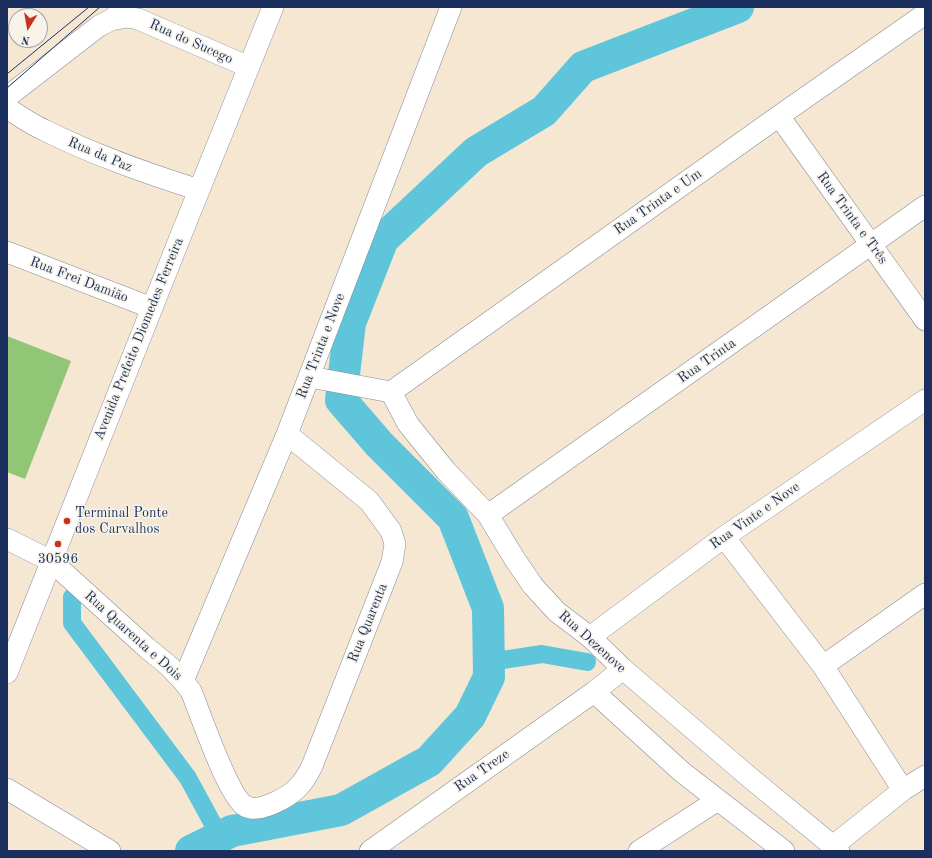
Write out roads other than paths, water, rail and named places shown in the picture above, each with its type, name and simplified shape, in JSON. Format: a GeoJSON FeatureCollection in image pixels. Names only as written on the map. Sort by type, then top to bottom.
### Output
{"type":"FeatureCollection","features":[{"type":"Feature","properties":{"kind":"street","name":"Avenida Prefeito Diomedes Ferreira"},"geometry":{"type":"LineString","coordinates":[[7,673],[273,7]]}},
{"type":"Feature","properties":{"kind":"street","name":"Rua Trinta e Nove"},"geometry":{"type":"LineString","coordinates":[[183,681],[310,377],[451,7]]}},
{"type":"Feature","properties":{"kind":"street","name":"Rua do Sucego"},"geometry":{"type":"LineString","coordinates":[[118,13],[138,19],[248,67]]}},
{"type":"Feature","properties":{"kind":"street"},"geometry":{"type":"LineString","coordinates":[[7,97],[118,13]]}},
{"type":"Feature","properties":{"kind":"street","name":"Rua Trinta e Um"},"geometry":{"type":"LineString","coordinates":[[391,392],[925,14]]}},
{"type":"Feature","properties":{"kind":"street","name":"Rua da Paz"},"geometry":{"type":"LineString","coordinates":[[7,108],[43,130],[84,148],[131,168],[199,190]]}},
{"type":"Feature","properties":{"kind":"street","name":"Rua Trinta e Três"},"geometry":{"type":"LineString","coordinates":[[779,116],[925,320]]}},
{"type":"Feature","properties":{"kind":"street","name":"Rua Trinta"},"geometry":{"type":"LineString","coordinates":[[488,516],[925,206]]}},
{"type":"Feature","properties":{"kind":"street","name":"Rua Frei Damião"},"geometry":{"type":"LineString","coordinates":[[7,252],[152,308]]}},
{"type":"Feature","properties":{"kind":"street"},"geometry":{"type":"LineString","coordinates":[[310,377],[391,392]]}},
{"type":"Feature","properties":{"kind":"street","name":"Rua Dezenove"},"geometry":{"type":"LineString","coordinates":[[391,392],[408,424],[446,471],[488,516],[533,586],[558,612],[590,637],[623,669],[836,849]]}},
{"type":"Feature","properties":{"kind":"street","name":"Rua Vinte e Nove"},"geometry":{"type":"LineString","coordinates":[[590,637],[724,537],[925,400]]}},
{"type":"Feature","properties":{"kind":"street","name":"Rua Quarenta"},"geometry":{"type":"LineString","coordinates":[[244,805],[254,809],[264,807],[292,793],[305,780],[392,562],[395,544],[391,531],[369,501],[287,434]]}},
{"type":"Feature","properties":{"kind":"street"},"geometry":{"type":"LineString","coordinates":[[724,537],[823,666],[903,790]]}},
{"type":"Feature","properties":{"kind":"street","name":"Rua Quarenta e Dois"},"geometry":{"type":"LineString","coordinates":[[7,539],[51,561],[169,666],[183,681],[191,691],[225,776],[234,794],[244,805]]}},
{"type":"Feature","properties":{"kind":"street"},"geometry":{"type":"LineString","coordinates":[[823,666],[925,594]]}},
{"type":"Feature","properties":{"kind":"street","name":"Rua Treze"},"geometry":{"type":"LineString","coordinates":[[370,851],[594,692],[623,669]]}},
{"type":"Feature","properties":{"kind":"street"},"geometry":{"type":"LineString","coordinates":[[594,692],[682,772],[784,851]]}},
{"type":"Feature","properties":{"kind":"street"},"geometry":{"type":"LineString","coordinates":[[836,849],[903,790],[925,776]]}},
{"type":"Feature","properties":{"kind":"street"},"geometry":{"type":"LineString","coordinates":[[7,789],[110,851]]}},
{"type":"Feature","properties":{"kind":"street"},"geometry":{"type":"LineString","coordinates":[[639,851],[718,800]]}},
{"type":"Feature","properties":{"kind":"waterway"},"geometry":{"type":"LineString","coordinates":[[191,851],[232,831],[341,810],[429,761],[470,716],[489,677],[488,608],[453,518],[379,444],[341,400],[350,323],[383,239],[476,152],[544,111],[583,67],[738,7]]}},
{"type":"Feature","properties":{"kind":"waterway"},"geometry":{"type":"LineString","coordinates":[[72,597],[72,623],[188,778],[220,837]]}},
{"type":"Feature","properties":{"kind":"waterway"},"geometry":{"type":"LineString","coordinates":[[489,662],[542,654],[587,662]]}},
{"type":"Feature","properties":{"kind":"tram line"},"geometry":{"type":"LineString","coordinates":[[7,74],[89,7]]}},
{"type":"Feature","properties":{"kind":"tram line"},"geometry":{"type":"LineString","coordinates":[[7,88],[100,7]]}},
{"type":"Feature","properties":{"kind":"place","name":"Terminal Ponte dos Carvalhos"},"geometry":{"type":"Point","coordinates":[67,521]}},
{"type":"Feature","properties":{"kind":"place","name":"30596"},"geometry":{"type":"Point","coordinates":[58,544]}}]}
